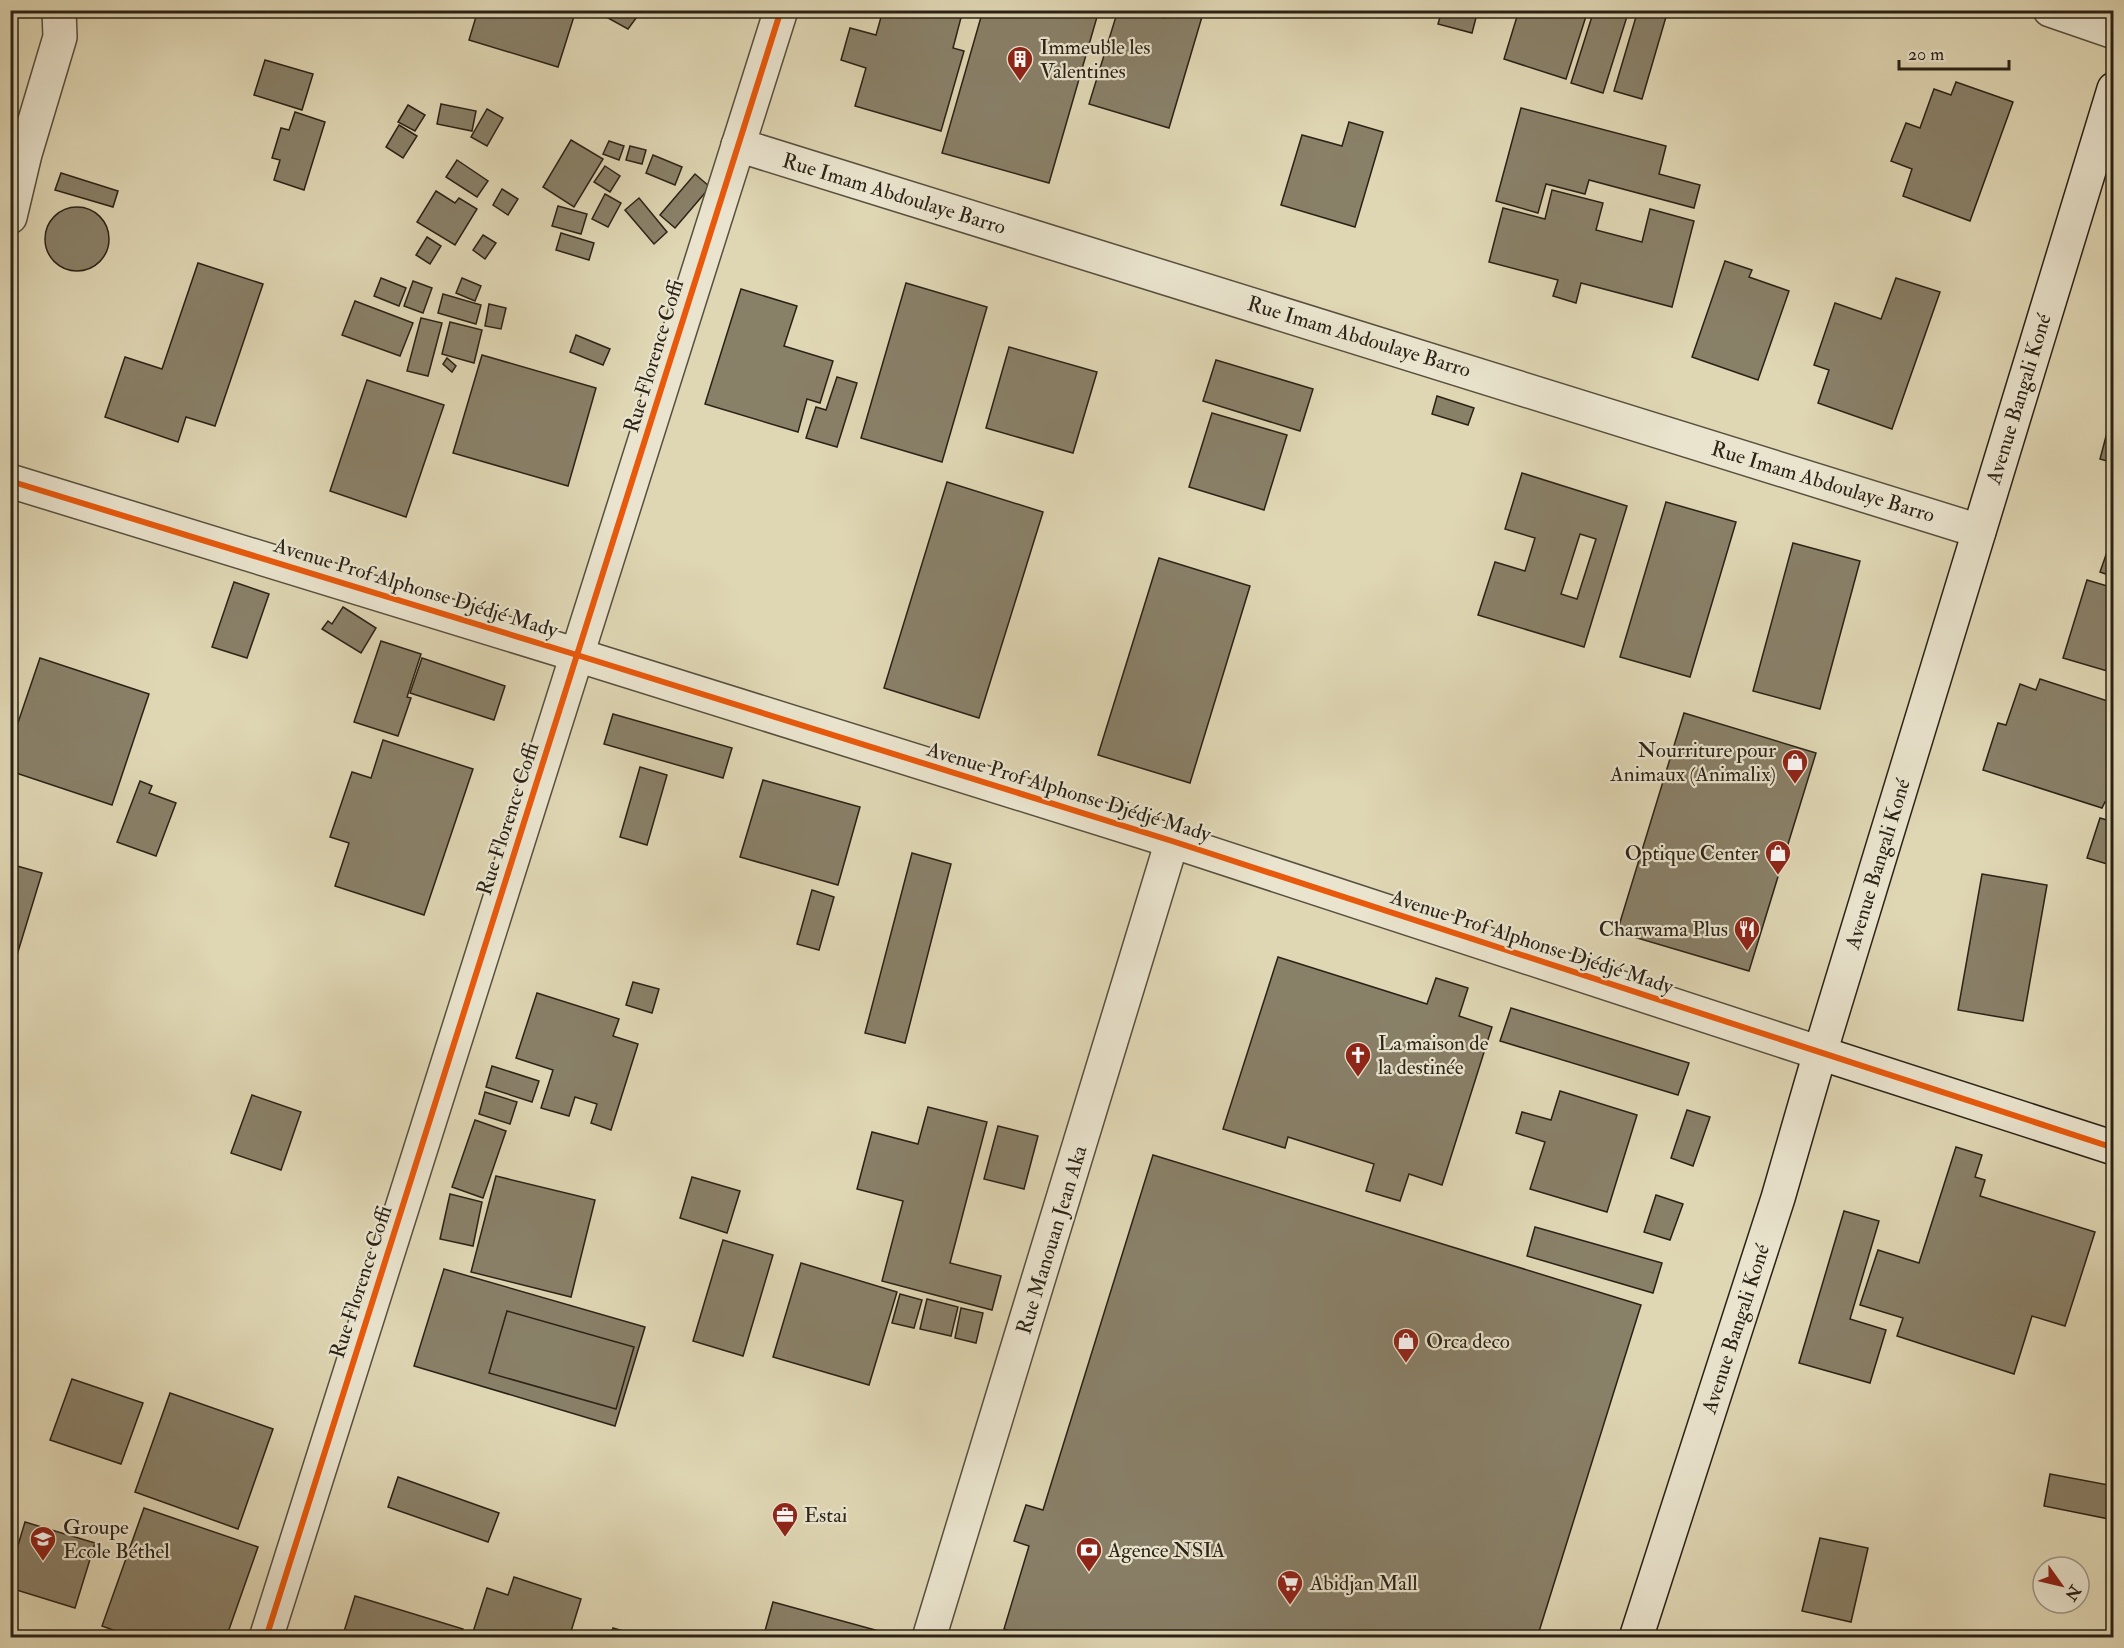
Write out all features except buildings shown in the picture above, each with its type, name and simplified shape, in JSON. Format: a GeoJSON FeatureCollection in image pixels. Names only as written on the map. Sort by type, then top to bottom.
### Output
{"type":"FeatureCollection","features":[{"type":"Feature","properties":{"kind":"street"},"geometry":{"type":"LineString","coordinates":[[10,217],[25,154],[60,37],[59,10]]}},
{"type":"Feature","properties":{"kind":"street","name":"Rue Florence Coffi"},"geometry":{"type":"LineString","coordinates":[[266,1638],[781,10]]}},
{"type":"Feature","properties":{"kind":"street"},"geometry":{"type":"LineString","coordinates":[[2050,10],[2114,32]]}},
{"type":"Feature","properties":{"kind":"street","name":"Avenue Bangali Koné"},"geometry":{"type":"LineString","coordinates":[[1636,1638],[1778,1198],[1820,1053],[2114,89]]}},
{"type":"Feature","properties":{"kind":"street","name":"Rue Imam Abdoulaye Barro"},"geometry":{"type":"LineString","coordinates":[[738,145],[1979,531]]}},
{"type":"Feature","properties":{"kind":"street","name":"Avenue Prof Alphonse Djédjé Mady"},"geometry":{"type":"LineString","coordinates":[[10,481],[578,655],[1172,841],[2114,1148]]}},
{"type":"Feature","properties":{"kind":"street","name":"Rue Manouan Jean Aka"},"geometry":{"type":"LineString","coordinates":[[929,1638],[1172,841]]}},
{"type":"Feature","properties":{"kind":"cycle path"},"geometry":{"type":"LineString","coordinates":[[266,1638],[781,10]]}},
{"type":"Feature","properties":{"kind":"cycle path"},"geometry":{"type":"LineString","coordinates":[[10,481],[1172,841],[2114,1148]]}},
{"type":"Feature","properties":{"kind":"place","name":"Immeuble les Valentines"},"geometry":{"type":"Point","coordinates":[1020,82]}},
{"type":"Feature","properties":{"kind":"place","name":"Nourriture pour Animaux (Animalix)"},"geometry":{"type":"Point","coordinates":[1795,785]}},
{"type":"Feature","properties":{"kind":"place","name":"Optique Center"},"geometry":{"type":"Point","coordinates":[1778,876]}},
{"type":"Feature","properties":{"kind":"place","name":"Charwama Plus"},"geometry":{"type":"Point","coordinates":[1747,952]}},
{"type":"Feature","properties":{"kind":"place","name":"La maison de la destinée"},"geometry":{"type":"Point","coordinates":[1358,1078]}},
{"type":"Feature","properties":{"kind":"place","name":"Orca deco"},"geometry":{"type":"Point","coordinates":[1406,1364]}},
{"type":"Feature","properties":{"kind":"place","name":"Estai"},"geometry":{"type":"Point","coordinates":[785,1538]}},
{"type":"Feature","properties":{"kind":"place","name":"Groupe Ecole Béthel"},"geometry":{"type":"Point","coordinates":[43,1562]}},
{"type":"Feature","properties":{"kind":"place","name":"Agence NSIA"},"geometry":{"type":"Point","coordinates":[1089,1573]}},
{"type":"Feature","properties":{"kind":"place","name":"Abidjan Mall"},"geometry":{"type":"Point","coordinates":[1290,1606]}}]}
